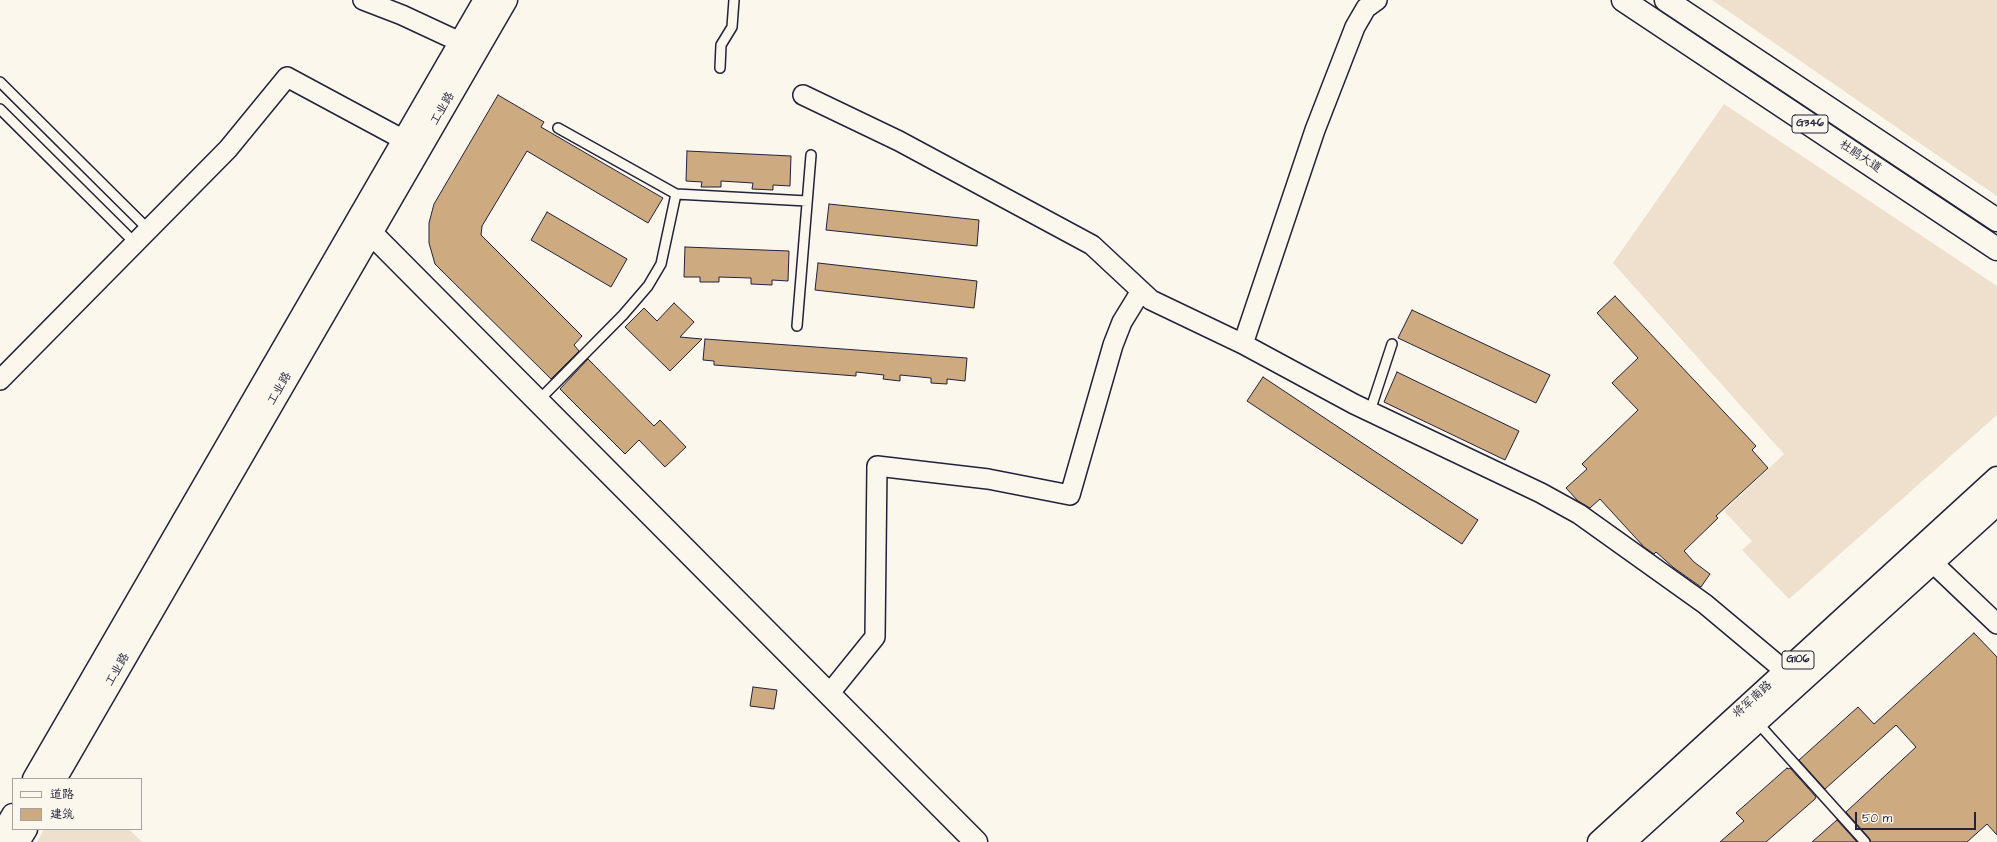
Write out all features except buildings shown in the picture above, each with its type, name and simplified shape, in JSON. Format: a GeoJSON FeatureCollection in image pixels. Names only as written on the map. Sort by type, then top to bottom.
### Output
{"type":"FeatureCollection","features":[{"type":"Feature","properties":{"kind":"main road","name":"工业路"},"geometry":{"type":"LineString","coordinates":[[56,778],[364,227],[404,140],[485,0]]}},
{"type":"Feature","properties":{"kind":"main road","name":"工业路"},"geometry":{"type":"LineString","coordinates":[[35,778],[364,227],[506,0]]}},
{"type":"Feature","properties":{"kind":"main road","name":"杜鹃大道"},"geometry":{"type":"LineString","coordinates":[[1623,0],[1997,249]]}},
{"type":"Feature","properties":{"kind":"main road","name":"杜鹃大道"},"geometry":{"type":"LineString","coordinates":[[1666,0],[1997,220]]}},
{"type":"Feature","properties":{"kind":"main road"},"geometry":{"type":"LineString","coordinates":[[364,227],[976,842]]}},
{"type":"Feature","properties":{"kind":"main road","name":"将军南路"},"geometry":{"type":"LineString","coordinates":[[1599,842],[1997,478]]}},
{"type":"Feature","properties":{"kind":"main road","name":"将军南路"},"geometry":{"type":"LineString","coordinates":[[1624,842],[1997,504]]}},
{"type":"Feature","properties":{"kind":"main road"},"geometry":{"type":"LineString","coordinates":[[0,837],[12,817]]}},
{"type":"Feature","properties":{"kind":"main road"},"geometry":{"type":"LineString","coordinates":[[18,842],[25,830]]}},
{"type":"Feature","properties":{"kind":"street"},"geometry":{"type":"LineString","coordinates":[[363,0],[402,15],[460,42]]}},
{"type":"Feature","properties":{"kind":"street"},"geometry":{"type":"LineString","coordinates":[[1244,344],[1281,229],[1318,123],[1355,27],[1366,8],[1377,0]]}},
{"type":"Feature","properties":{"kind":"street"},"geometry":{"type":"LineString","coordinates":[[0,380],[228,149],[288,77],[404,140]]}},
{"type":"Feature","properties":{"kind":"street"},"geometry":{"type":"LineString","coordinates":[[803,95],[899,141],[1092,245],[1151,300],[1244,344],[1370,411],[1579,514],[1705,604],[1785,671]]}},
{"type":"Feature","properties":{"kind":"street"},"geometry":{"type":"LineString","coordinates":[[829,694],[875,637],[877,466],[988,479],[1070,495],[1112,345],[1122,322],[1141,291]]}},
{"type":"Feature","properties":{"kind":"street"},"geometry":{"type":"LineString","coordinates":[[1932,562],[1997,624]]}},
{"type":"Feature","properties":{"kind":"lane"},"geometry":{"type":"LineString","coordinates":[[720,68],[721,45],[732,27],[734,0]]}},
{"type":"Feature","properties":{"kind":"lane"},"geometry":{"type":"LineString","coordinates":[[0,82],[149,230]]}},
{"type":"Feature","properties":{"kind":"lane"},"geometry":{"type":"LineString","coordinates":[[0,109],[135,244]]}},
{"type":"Feature","properties":{"kind":"lane"},"geometry":{"type":"LineString","coordinates":[[558,128],[676,194],[807,201]]}},
{"type":"Feature","properties":{"kind":"lane"},"geometry":{"type":"LineString","coordinates":[[797,326],[811,155]]}},
{"type":"Feature","properties":{"kind":"lane"},"geometry":{"type":"LineString","coordinates":[[538,401],[623,315],[648,286],[661,264],[676,194]]}},
{"type":"Feature","properties":{"kind":"lane"},"geometry":{"type":"LineString","coordinates":[[1370,411],[1392,344]]}},
{"type":"Feature","properties":{"kind":"lane"},"geometry":{"type":"LineString","coordinates":[[1756,721],[1865,842]]}},
{"type":"Feature","properties":{"kind":"shaded area"},"geometry":{"type":"Polygon","coordinates":[[[1712,0],[1997,0],[1997,196],[1918,142],[1712,0]]]}},
{"type":"Feature","properties":{"kind":"shaded area"},"geometry":{"type":"Polygon","coordinates":[[[1724,104],[1997,286],[1997,415],[1789,599],[1742,550],[1752,541],[1724,511],[1784,454],[1613,263],[1724,104]]]}},
{"type":"Feature","properties":{"kind":"shaded area"},"geometry":{"type":"Polygon","coordinates":[[[43,830],[130,830],[142,842],[37,842],[43,830]]]}}]}
